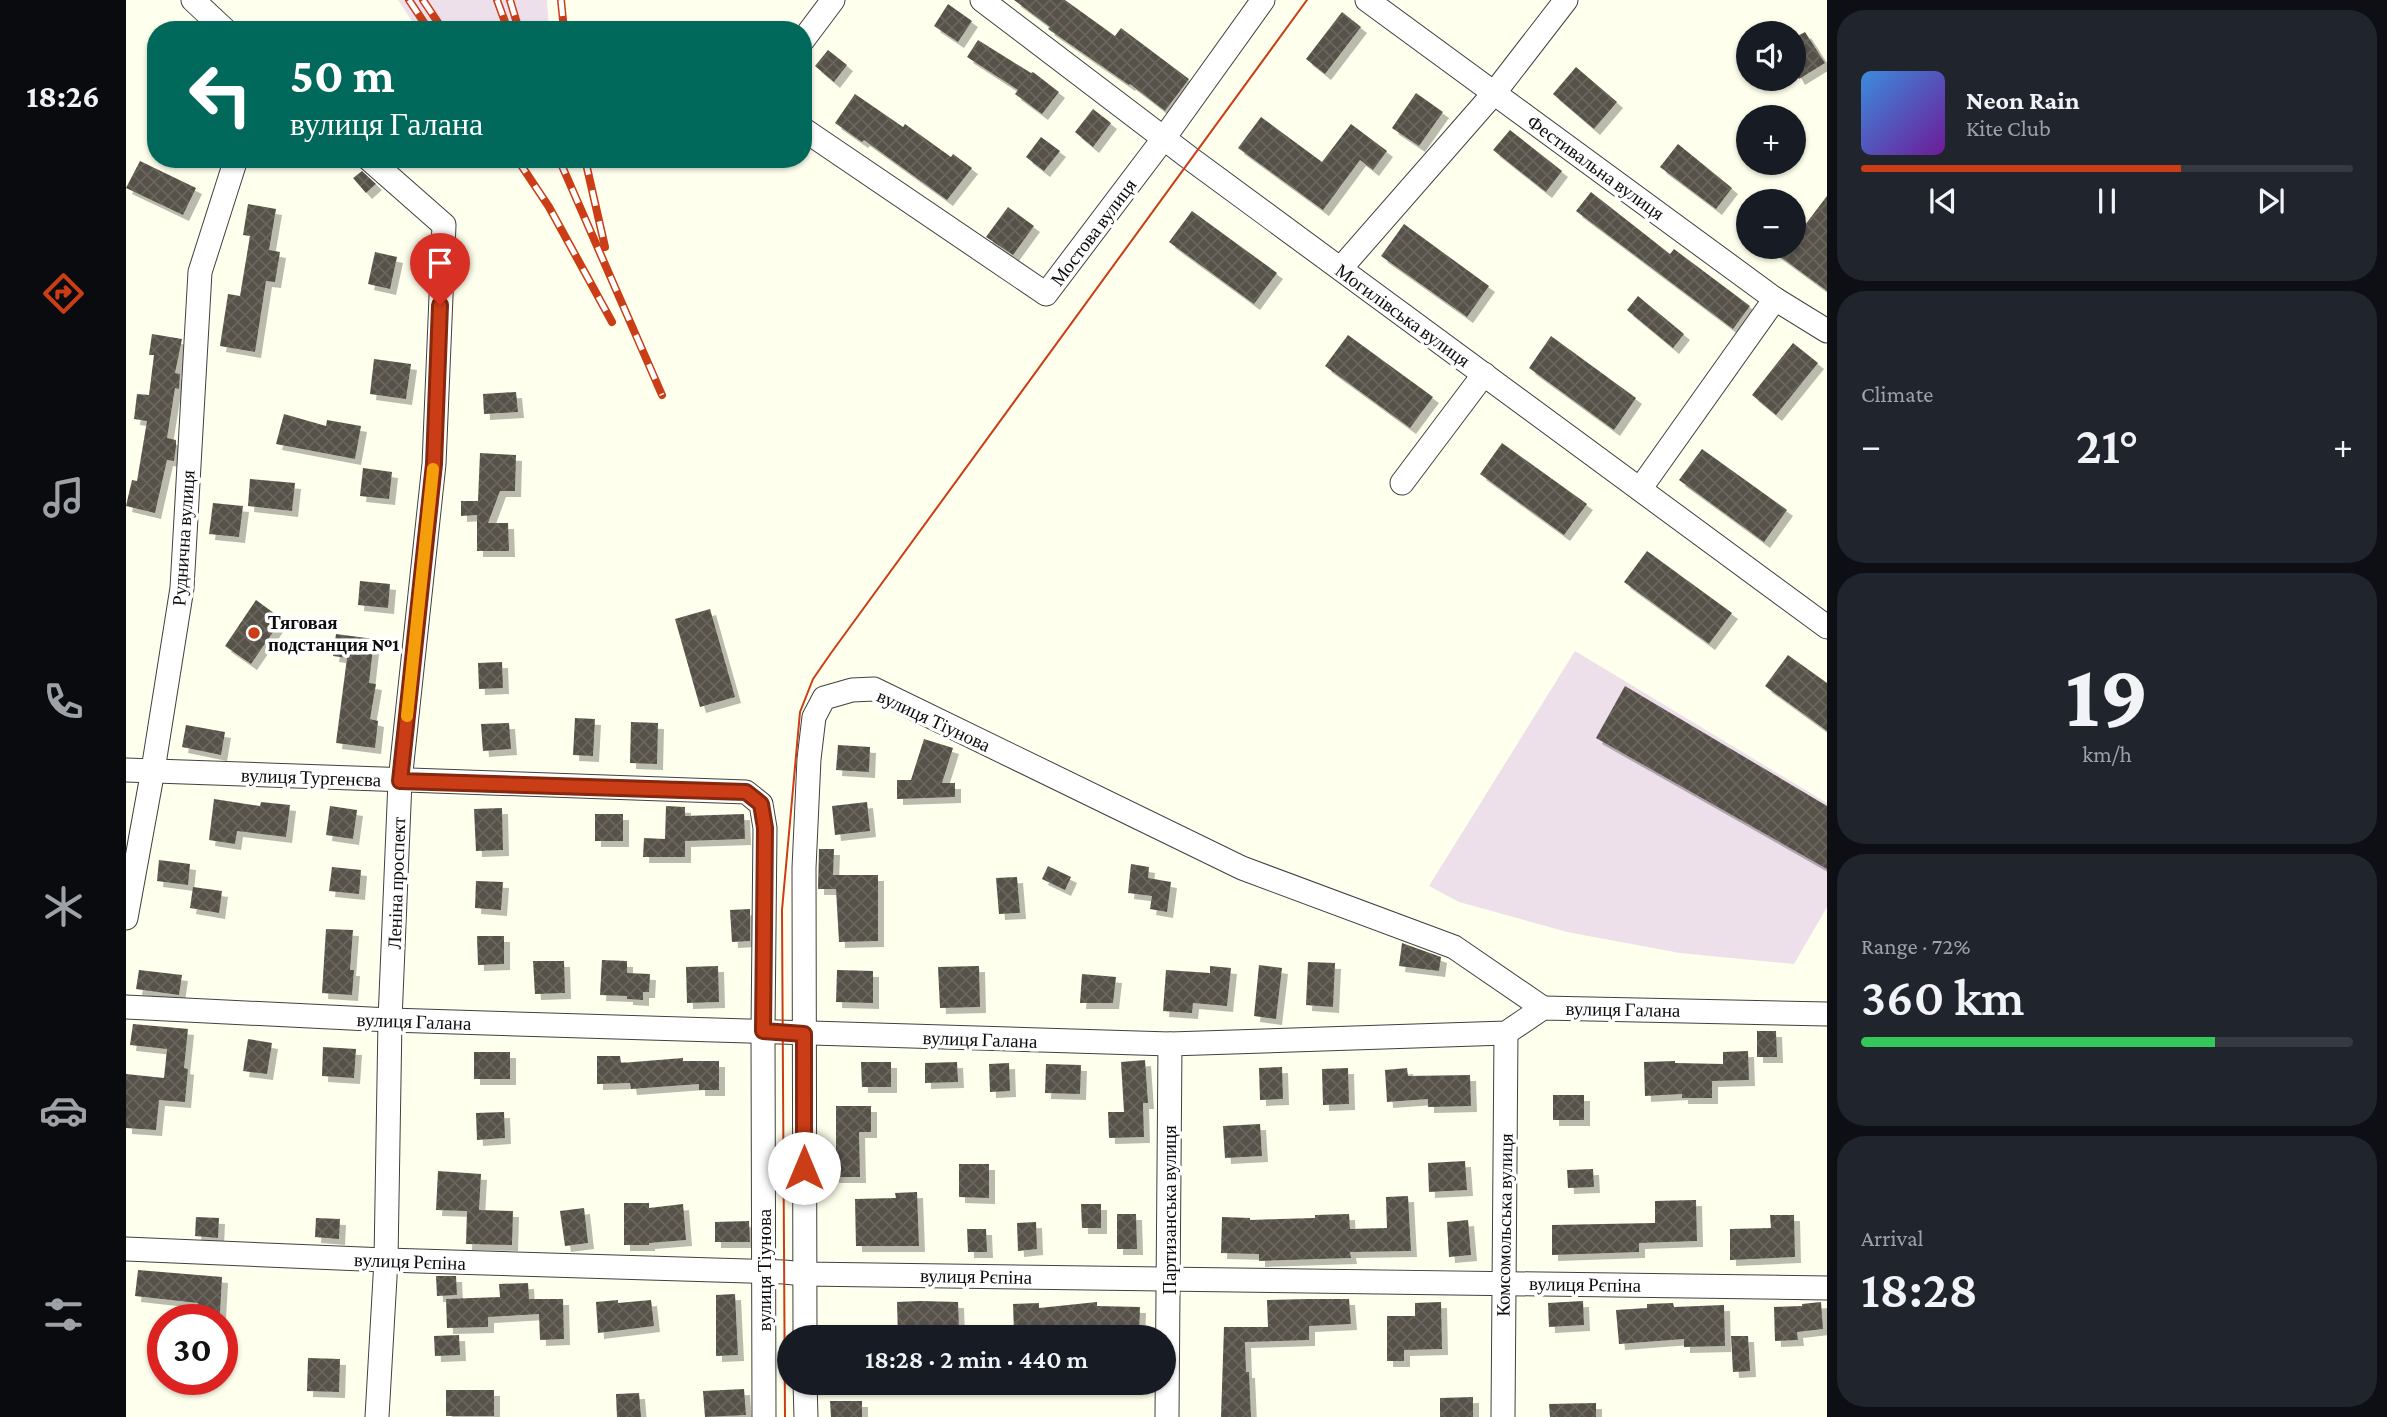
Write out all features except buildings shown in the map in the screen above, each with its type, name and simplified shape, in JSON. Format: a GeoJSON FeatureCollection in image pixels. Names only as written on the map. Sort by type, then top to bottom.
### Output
{"type":"FeatureCollection","features":[{"type":"Feature","properties":{"kind":"street"},"geometry":{"type":"LineString","coordinates":[[193,0],[215,21]]}},
{"type":"Feature","properties":{"kind":"street"},"geometry":{"type":"LineString","coordinates":[[812,28],[833,0]]}},
{"type":"Feature","properties":{"kind":"street","name":"Могилівська вулиця"},"geometry":{"type":"LineString","coordinates":[[982,0],[1164,138],[1827,627]]}},
{"type":"Feature","properties":{"kind":"street","name":"Мостова вулиця"},"geometry":{"type":"LineString","coordinates":[[812,135],[1046,294],[1164,138],[1263,0]]}},
{"type":"Feature","properties":{"kind":"street","name":"Фестивальна вулиця"},"geometry":{"type":"LineString","coordinates":[[1367,0],[1775,299],[1827,331]]}},
{"type":"Feature","properties":{"kind":"street"},"geometry":{"type":"LineString","coordinates":[[1341,268],[1495,92],[1566,0]]}},
{"type":"Feature","properties":{"kind":"street","name":"Руднична вулиця"},"geometry":{"type":"LineString","coordinates":[[126,918],[182,588],[200,272],[233,168]]}},
{"type":"Feature","properties":{"kind":"street","name":"Леніна проспект"},"geometry":{"type":"LineString","coordinates":[[377,1417],[386,1260],[390,1020],[400,781],[434,464],[444,225],[379,168]]}},
{"type":"Feature","properties":{"kind":"street"},"geometry":{"type":"LineString","coordinates":[[1640,489],[1775,299]]}},
{"type":"Feature","properties":{"kind":"street"},"geometry":{"type":"LineString","coordinates":[[1402,483],[1484,374]]}},
{"type":"Feature","properties":{"kind":"street","name":"вулиця Тіунова"},"geometry":{"type":"LineString","coordinates":[[805,1325],[804,868],[809,759],[814,717],[824,698],[852,690],[874,689],[1242,868],[1454,947],[1543,1008]]}},
{"type":"Feature","properties":{"kind":"street","name":"вулиця Тургенєва"},"geometry":{"type":"LineString","coordinates":[[126,770],[746,792],[761,804],[765,828]]}},
{"type":"Feature","properties":{"kind":"street","name":"вулиця Тіунова"},"geometry":{"type":"LineString","coordinates":[[764,1417],[765,828]]}},
{"type":"Feature","properties":{"kind":"street","name":"вулиця Галана"},"geometry":{"type":"LineString","coordinates":[[126,1007],[390,1020],[1170,1044],[1506,1033],[1543,1008],[1827,1014]]}},
{"type":"Feature","properties":{"kind":"street","name":"Комсомольська вулиця"},"geometry":{"type":"LineString","coordinates":[[1503,1417],[1506,1033]]}},
{"type":"Feature","properties":{"kind":"street","name":"Партизанська вулиця"},"geometry":{"type":"LineString","coordinates":[[1167,1417],[1170,1044]]}},
{"type":"Feature","properties":{"kind":"street","name":"вулиця Рєпіна"},"geometry":{"type":"LineString","coordinates":[[126,1249],[804,1274],[1827,1288]]}},
{"type":"Feature","properties":{"kind":"street"},"geometry":{"type":"LineString","coordinates":[[805,1395],[806,1417]]}},
{"type":"Feature","properties":{"kind":"shaded area"},"geometry":{"type":"Polygon","coordinates":[[[398,0],[547,0],[548,21],[412,21],[398,0]]]}},
{"type":"Feature","properties":{"kind":"shaded area"},"geometry":{"type":"Polygon","coordinates":[[[1575,651],[1827,803],[1827,907],[1794,964],[1680,953],[1567,932],[1459,902],[1429,886],[1575,651]]]}},
{"type":"Feature","properties":{"kind":"tram line"},"geometry":{"type":"LineString","coordinates":[[785,1417],[782,910],[800,712],[813,679],[831,653],[1307,0]]}},
{"type":"Feature","properties":{"kind":"railway"},"geometry":{"type":"LineString","coordinates":[[409,0],[423,21]]}},
{"type":"Feature","properties":{"kind":"railway"},"geometry":{"type":"LineString","coordinates":[[423,0],[437,21]]}},
{"type":"Feature","properties":{"kind":"railway"},"geometry":{"type":"LineString","coordinates":[[497,0],[505,21]]}},
{"type":"Feature","properties":{"kind":"railway"},"geometry":{"type":"LineString","coordinates":[[510,0],[516,21]]}},
{"type":"Feature","properties":{"kind":"railway"},"geometry":{"type":"LineString","coordinates":[[561,0],[563,21]]}},
{"type":"Feature","properties":{"kind":"railway"},"geometry":{"type":"LineString","coordinates":[[523,168],[549,207],[612,322]]}},
{"type":"Feature","properties":{"kind":"railway"},"geometry":{"type":"LineString","coordinates":[[563,168],[662,395]]}},
{"type":"Feature","properties":{"kind":"railway"},"geometry":{"type":"LineString","coordinates":[[587,168],[605,247]]}},
{"type":"Feature","properties":{"kind":"slow traffic"},"geometry":{"type":"LineString","coordinates":[[407,716],[433,469]]}},
{"type":"Feature","properties":{"kind":"place","name":"Тяговая подстанция №1"},"geometry":{"type":"Point","coordinates":[254,633]}},
{"type":"Feature","properties":{"kind":"route"},"geometry":{"type":"LineString","coordinates":[[440,305],[434,464],[400,781],[746,792],[761,804],[765,828],[763,1031],[804,1034],[804,1168]]}}]}
